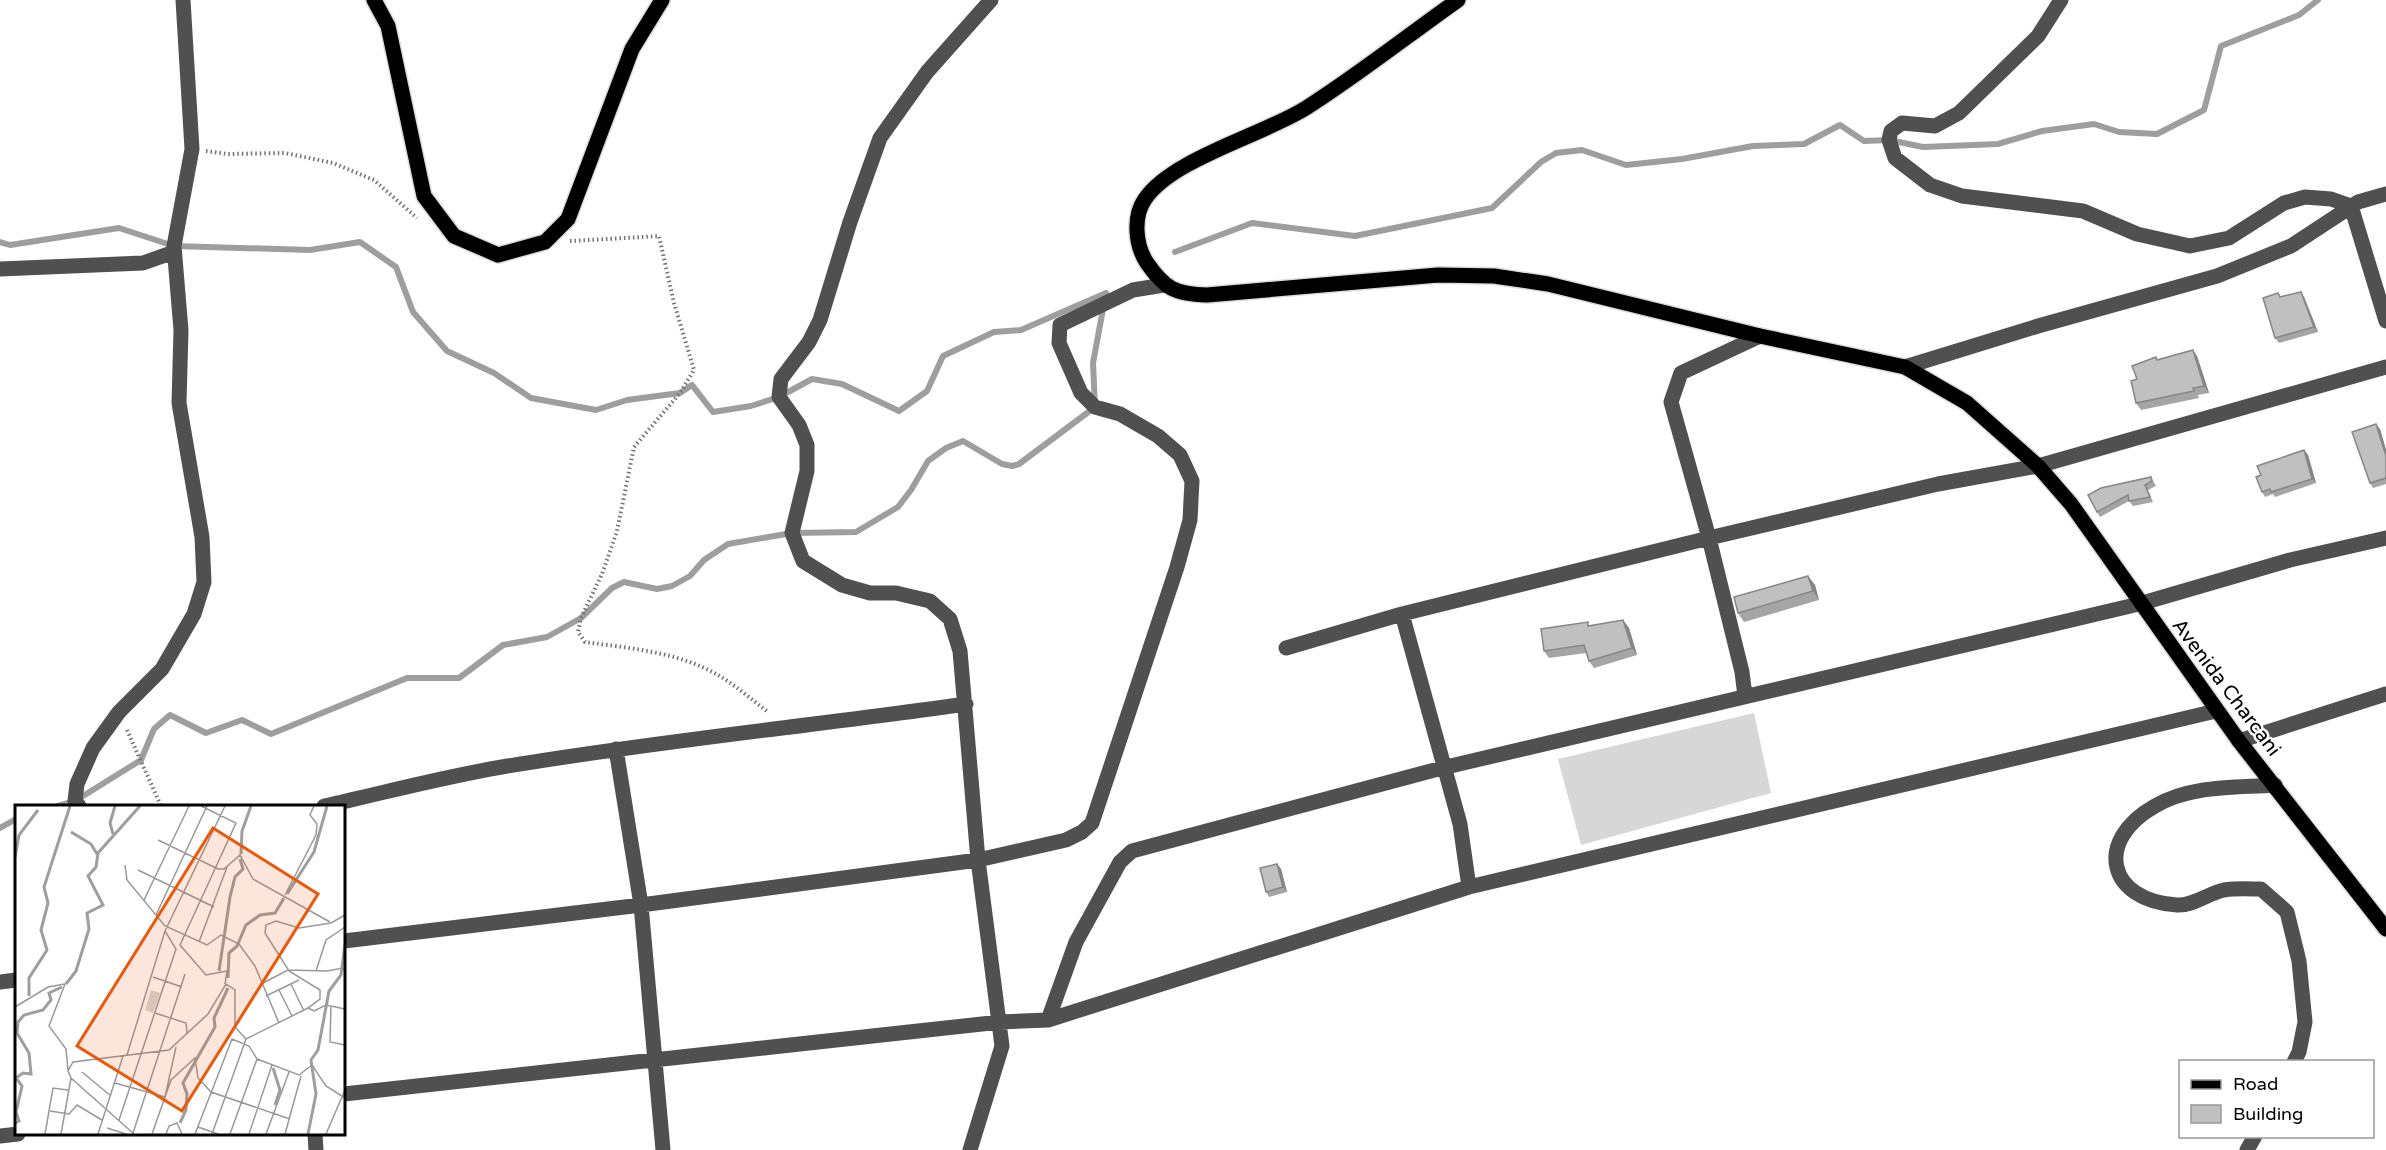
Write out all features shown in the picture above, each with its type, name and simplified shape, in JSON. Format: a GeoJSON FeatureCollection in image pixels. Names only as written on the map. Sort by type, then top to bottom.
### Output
{"type":"FeatureCollection","features":[{"type":"Feature","properties":{"kind":"main road"},"geometry":{"type":"LineString","coordinates":[[374,0],[388,26],[424,196],[454,236],[498,255],[546,242],[568,219],[632,49],[662,0]]}},
{"type":"Feature","properties":{"kind":"main road"},"geometry":{"type":"LineString","coordinates":[[1161,283],[1144,259],[1135,218],[1145,199],[1164,177],[1305,108],[1458,0]]}},
{"type":"Feature","properties":{"kind":"main road","name":"Avenida Charcani"},"geometry":{"type":"LineString","coordinates":[[1161,283],[1183,294],[1207,295],[1438,275],[1494,276],[1548,284],[1760,336],[1905,367],[1967,403],[2038,466],[2071,504],[2216,711],[2386,929]]}},
{"type":"Feature","properties":{"kind":"street"},"geometry":{"type":"LineString","coordinates":[[77,805],[75,801],[77,784],[93,748],[119,712],[162,669],[194,615],[204,582],[202,537],[179,403],[181,330],[174,252],[192,149],[183,0]]}},
{"type":"Feature","properties":{"kind":"street"},"geometry":{"type":"LineString","coordinates":[[2061,0],[2038,36],[1959,113],[1935,126],[1902,123],[1891,131],[1889,140],[1895,158],[1930,185],[1962,196],[2083,211],[2137,234],[2190,246],[2229,238],[2283,203],[2304,197],[2331,199],[2351,206]]}},
{"type":"Feature","properties":{"kind":"street"},"geometry":{"type":"LineString","coordinates":[[970,1150],[1002,1046],[978,860],[960,651],[950,619],[930,602],[896,593],[870,594],[842,585],[803,561],[792,533],[807,471],[807,445],[799,425],[779,398],[781,379],[809,342],[820,320],[850,222],[880,138],[927,72],[989,1]]}},
{"type":"Feature","properties":{"kind":"street"},"geometry":{"type":"LineString","coordinates":[[1905,367],[2038,326],[2217,276],[2291,246],[2351,206],[2386,194]]}},
{"type":"Feature","properties":{"kind":"street"},"geometry":{"type":"LineString","coordinates":[[2351,206],[2386,321]]}},
{"type":"Feature","properties":{"kind":"street"},"geometry":{"type":"LineString","coordinates":[[0,269],[143,263],[174,252]]}},
{"type":"Feature","properties":{"kind":"street"},"geometry":{"type":"LineString","coordinates":[[345,941],[641,905],[978,860],[1066,840],[1082,832],[1092,822],[1177,567],[1190,520],[1192,481],[1188,467],[1180,455],[1158,436],[1120,414],[1095,407],[1080,393],[1059,343],[1058,333],[1060,325],[1132,290],[1161,283]]}},
{"type":"Feature","properties":{"kind":"street"},"geometry":{"type":"LineString","coordinates":[[1745,696],[1742,672],[1709,538],[1671,402],[1681,373],[1760,336]]}},
{"type":"Feature","properties":{"kind":"street"},"geometry":{"type":"LineString","coordinates":[[1286,648],[1402,615],[1709,538],[1938,484],[2038,466],[2386,368]]}},
{"type":"Feature","properties":{"kind":"street"},"geometry":{"type":"LineString","coordinates":[[1048,1020],[1076,942],[1120,862],[1132,850],[1442,768],[2139,604],[2290,560],[2386,538]]}},
{"type":"Feature","properties":{"kind":"street"},"geometry":{"type":"LineString","coordinates":[[1402,615],[1442,768],[1460,824],[1469,887]]}},
{"type":"Feature","properties":{"kind":"street"},"geometry":{"type":"LineString","coordinates":[[2239,741],[2386,694]]}},
{"type":"Feature","properties":{"kind":"street"},"geometry":{"type":"LineString","coordinates":[[333,805],[498,768],[616,748],[790,729],[966,704]]}},
{"type":"Feature","properties":{"kind":"street"},"geometry":{"type":"LineString","coordinates":[[345,1094],[1000,1022],[1048,1020],[1469,887],[2216,711]]}},
{"type":"Feature","properties":{"kind":"street"},"geometry":{"type":"LineString","coordinates":[[616,748],[641,905],[653,1061],[663,1150]]}},
{"type":"Feature","properties":{"kind":"street"},"geometry":{"type":"LineString","coordinates":[[2275,785],[2195,790],[2154,806],[2124,832],[2114,854],[2116,870],[2128,887],[2152,902],[2180,906],[2224,890],[2261,889],[2287,912],[2300,961],[2305,1022],[2299,1052],[2295,1060]]}},
{"type":"Feature","properties":{"kind":"street"},"geometry":{"type":"LineString","coordinates":[[0,982],[15,980]]}},
{"type":"Feature","properties":{"kind":"street"},"geometry":{"type":"LineString","coordinates":[[0,1136],[15,1134]]}},
{"type":"Feature","properties":{"kind":"street"},"geometry":{"type":"LineString","coordinates":[[315,1135],[316,1150]]}},
{"type":"Feature","properties":{"kind":"path"},"geometry":{"type":"LineString","coordinates":[[192,149],[228,154],[285,153],[333,163],[374,180],[418,219]]}},
{"type":"Feature","properties":{"kind":"path"},"geometry":{"type":"LineString","coordinates":[[546,242],[659,236],[674,303],[694,370],[680,393],[634,447],[617,531],[602,574],[581,618],[578,632],[581,639],[585,642],[651,652],[685,661],[715,673],[790,729]]}},
{"type":"Feature","properties":{"kind":"path"},"geometry":{"type":"LineString","coordinates":[[119,712],[160,805]]}},
{"type":"Feature","properties":{"kind":"shaded area"},"geometry":{"type":"Polygon","coordinates":[[[1754,713],[1771,793],[1581,845],[1558,759],[1754,713]]]}},
{"type":"Feature","properties":{"kind":"building"},"geometry":{"type":"Polygon","coordinates":[[[2301,292],[2314,327],[2275,338],[2263,298],[2278,293],[2280,297],[2301,292]]]}},
{"type":"Feature","properties":{"kind":"building"},"geometry":{"type":"Polygon","coordinates":[[[2193,350],[2204,386],[2193,388],[2194,391],[2136,403],[2131,381],[2137,379],[2132,366],[2156,357],[2157,360],[2193,350]]]}},
{"type":"Feature","properties":{"kind":"building"},"geometry":{"type":"Polygon","coordinates":[[[2376,424],[2386,456],[2386,478],[2370,483],[2352,432],[2376,424]]]}},
{"type":"Feature","properties":{"kind":"building"},"geometry":{"type":"Polygon","coordinates":[[[2304,450],[2312,479],[2271,492],[2270,489],[2262,492],[2256,477],[2261,475],[2257,466],[2304,450]]]}},
{"type":"Feature","properties":{"kind":"building"},"geometry":{"type":"Polygon","coordinates":[[[2151,477],[2152,481],[2145,485],[2150,497],[2129,501],[2128,495],[2097,512],[2088,495],[2101,488],[2151,477]]]}},
{"type":"Feature","properties":{"kind":"building"},"geometry":{"type":"Polygon","coordinates":[[[1808,576],[1813,591],[1738,613],[1734,597],[1808,576]]]}},
{"type":"Feature","properties":{"kind":"building"},"geometry":{"type":"Polygon","coordinates":[[[1623,620],[1632,648],[1589,661],[1584,645],[1544,651],[1541,629],[1588,622],[1588,626],[1623,620]]]}},
{"type":"Feature","properties":{"kind":"building"},"geometry":{"type":"Polygon","coordinates":[[[1277,864],[1283,887],[1266,892],[1260,868],[1277,864]]]}},
{"type":"Feature","properties":{"kind":"waterway"},"geometry":{"type":"LineString","coordinates":[[1175,252],[1252,223],[1355,236],[1492,208],[1541,162],[1556,153],[1582,150],[1626,165],[1682,159],[1753,146],[1804,144],[1840,125],[1864,141],[1889,140],[1923,147],[1998,144],[2042,131],[2094,124],[2119,132],[2157,134],[2204,110],[2221,46],[2299,15],[2318,0]]}},
{"type":"Feature","properties":{"kind":"waterway"},"geometry":{"type":"LineString","coordinates":[[0,242],[10,245],[119,228],[174,246],[310,250],[360,242],[396,267],[413,312],[447,351],[494,373],[531,398],[596,410],[627,400],[680,393],[692,385],[713,412],[751,406],[779,397],[812,379],[842,384],[899,411],[927,391],[943,356],[994,332],[1021,330],[1106,293]]}},
{"type":"Feature","properties":{"kind":"waterway"},"geometry":{"type":"LineString","coordinates":[[61,805],[75,801],[141,760],[154,729],[170,715],[206,733],[242,720],[271,734],[407,678],[459,678],[503,645],[547,637],[581,618],[612,588],[624,582],[657,589],[672,586],[690,576],[704,560],[728,544],[792,533],[856,532],[898,507],[928,461],[946,448],[963,441],[1002,464],[1012,466],[1019,464],[1095,407],[1093,363],[1106,293]]}},
{"type":"Feature","properties":{"kind":"waterway"},"geometry":{"type":"LineString","coordinates":[[0,828],[15,820]]}}]}
